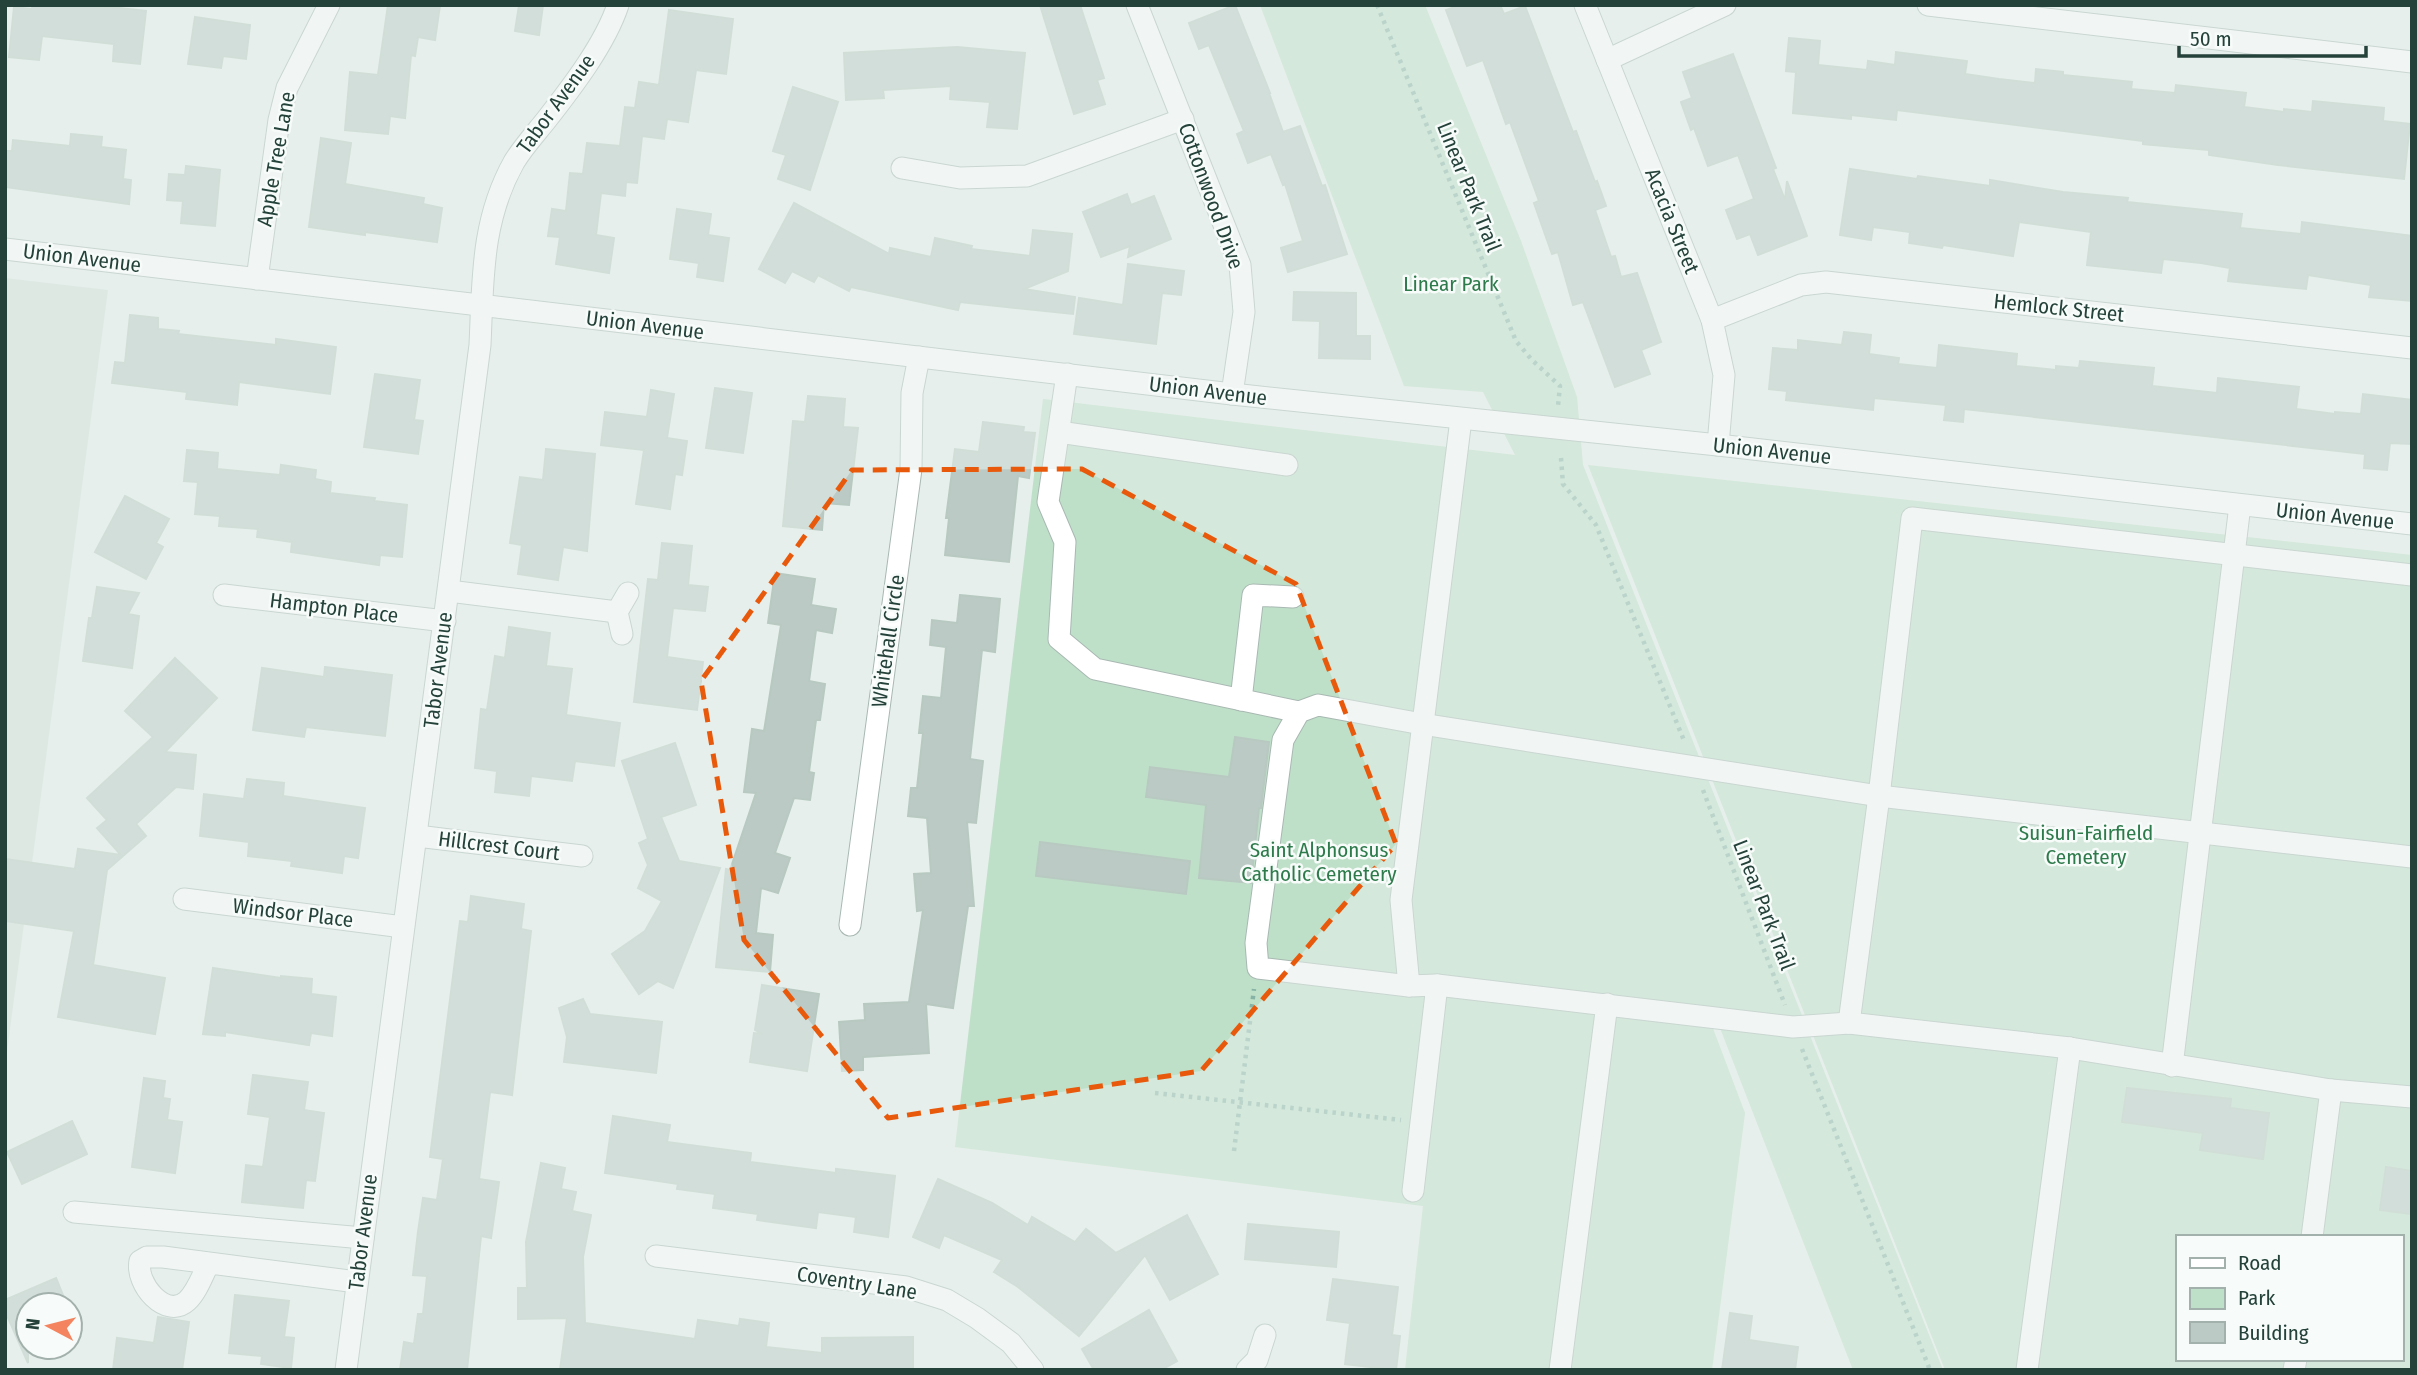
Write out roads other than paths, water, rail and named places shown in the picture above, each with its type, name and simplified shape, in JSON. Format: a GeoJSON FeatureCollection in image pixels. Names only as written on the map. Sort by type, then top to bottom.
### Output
{"type":"FeatureCollection","features":[{"type":"Feature","properties":{"kind":"street","name":"Apple Tree Lane"},"geometry":{"type":"LineString","coordinates":[[257,279],[279,120],[287,88],[329,5]]}},
{"type":"Feature","properties":{"kind":"street","name":"Tabor Avenue"},"geometry":{"type":"LineString","coordinates":[[345,1370],[449,591],[480,345],[483,271],[494,204],[515,161],[560,102],[599,44],[618,5]]}},
{"type":"Feature","properties":{"kind":"street","name":"Cottonwood Drive"},"geometry":{"type":"LineString","coordinates":[[1137,5],[1240,265],[1244,312],[1232,394]]}},
{"type":"Feature","properties":{"kind":"street","name":"Acacia Street"},"geometry":{"type":"LineString","coordinates":[[1586,5],[1712,320],[1724,375],[1718,445]]}},
{"type":"Feature","properties":{"kind":"street"},"geometry":{"type":"LineString","coordinates":[[1607,60],[1725,5]]}},
{"type":"Feature","properties":{"kind":"street"},"geometry":{"type":"LineString","coordinates":[[1928,5],[2412,62]]}},
{"type":"Feature","properties":{"kind":"street"},"geometry":{"type":"LineString","coordinates":[[902,168],[960,178],[1027,176],[1183,119]]}},
{"type":"Feature","properties":{"kind":"street","name":"Union Avenue"},"geometry":{"type":"LineString","coordinates":[[5,249],[1232,394],[1718,445],[2412,524]]}},
{"type":"Feature","properties":{"kind":"street","name":"Hemlock Street"},"geometry":{"type":"LineString","coordinates":[[1712,320],[1801,285],[1826,282],[2412,348]]}},
{"type":"Feature","properties":{"kind":"street","name":"Whitehall Circle"},"geometry":{"type":"LineString","coordinates":[[850,925],[911,469],[912,393],[919,358]]}},
{"type":"Feature","properties":{"kind":"street"},"geometry":{"type":"LineString","coordinates":[[1067,374],[1048,502],[1065,542],[1059,639],[1095,669],[1299,712],[1318,705],[1422,724],[1879,796],[2412,858]]}},
{"type":"Feature","properties":{"kind":"street"},"geometry":{"type":"LineString","coordinates":[[1409,986],[1401,900],[1461,419]]}},
{"type":"Feature","properties":{"kind":"street"},"geometry":{"type":"LineString","coordinates":[[1059,432],[1287,465]]}},
{"type":"Feature","properties":{"kind":"street"},"geometry":{"type":"LineString","coordinates":[[2172,1066],[2240,505]]}},
{"type":"Feature","properties":{"kind":"street"},"geometry":{"type":"LineString","coordinates":[[1849,1023],[1912,518],[2412,575]]}},
{"type":"Feature","properties":{"kind":"street"},"geometry":{"type":"LineString","coordinates":[[449,591],[617,612]]}},
{"type":"Feature","properties":{"kind":"street"},"geometry":{"type":"LineString","coordinates":[[622,634],[617,612],[628,593]]}},
{"type":"Feature","properties":{"kind":"street","name":"Hampton Place"},"geometry":{"type":"LineString","coordinates":[[224,594],[445,621]]}},
{"type":"Feature","properties":{"kind":"street"},"geometry":{"type":"LineString","coordinates":[[1241,700],[1253,595],[1293,597]]}},
{"type":"Feature","properties":{"kind":"street"},"geometry":{"type":"LineString","coordinates":[[1299,712],[1283,740],[1256,943],[1258,968],[1409,986],[1437,985],[1793,1027],[1849,1023],[2070,1048],[2332,1090],[2412,1097]]}},
{"type":"Feature","properties":{"kind":"street","name":"Hillcrest Court"},"geometry":{"type":"LineString","coordinates":[[417,836],[582,856]]}},
{"type":"Feature","properties":{"kind":"street","name":"Windsor Place"},"geometry":{"type":"LineString","coordinates":[[184,899],[403,927]]}},
{"type":"Feature","properties":{"kind":"street"},"geometry":{"type":"LineString","coordinates":[[1413,1191],[1437,985]]}},
{"type":"Feature","properties":{"kind":"street"},"geometry":{"type":"LineString","coordinates":[[1560,1370],[1607,1004]]}},
{"type":"Feature","properties":{"kind":"street"},"geometry":{"type":"LineString","coordinates":[[2027,1370],[2070,1048]]}},
{"type":"Feature","properties":{"kind":"street"},"geometry":{"type":"LineString","coordinates":[[2312,1235],[2332,1090]]}},
{"type":"Feature","properties":{"kind":"street"},"geometry":{"type":"LineString","coordinates":[[74,1212],[363,1238]]}},
{"type":"Feature","properties":{"kind":"street","name":"Coventry Lane"},"geometry":{"type":"LineString","coordinates":[[656,1256],[906,1287],[947,1300],[977,1318],[1012,1343],[1033,1370]]}},
{"type":"Feature","properties":{"kind":"street"},"geometry":{"type":"LineString","coordinates":[[209,1263],[357,1282]]}},
{"type":"Feature","properties":{"kind":"street"},"geometry":{"type":"LineString","coordinates":[[1247,1370],[1257,1360],[1265,1335]]}},
{"type":"Feature","properties":{"kind":"park label","name":"Linear Park"},"geometry":{"type":"Point","coordinates":[1451,284]}},
{"type":"Feature","properties":{"kind":"park label","name":"Suisun-Fairfield Cemetery"},"geometry":{"type":"Point","coordinates":[2086,845]}},
{"type":"Feature","properties":{"kind":"park label","name":"Saint Alphonsus Catholic Cemetery"},"geometry":{"type":"Point","coordinates":[1319,862]}}]}
